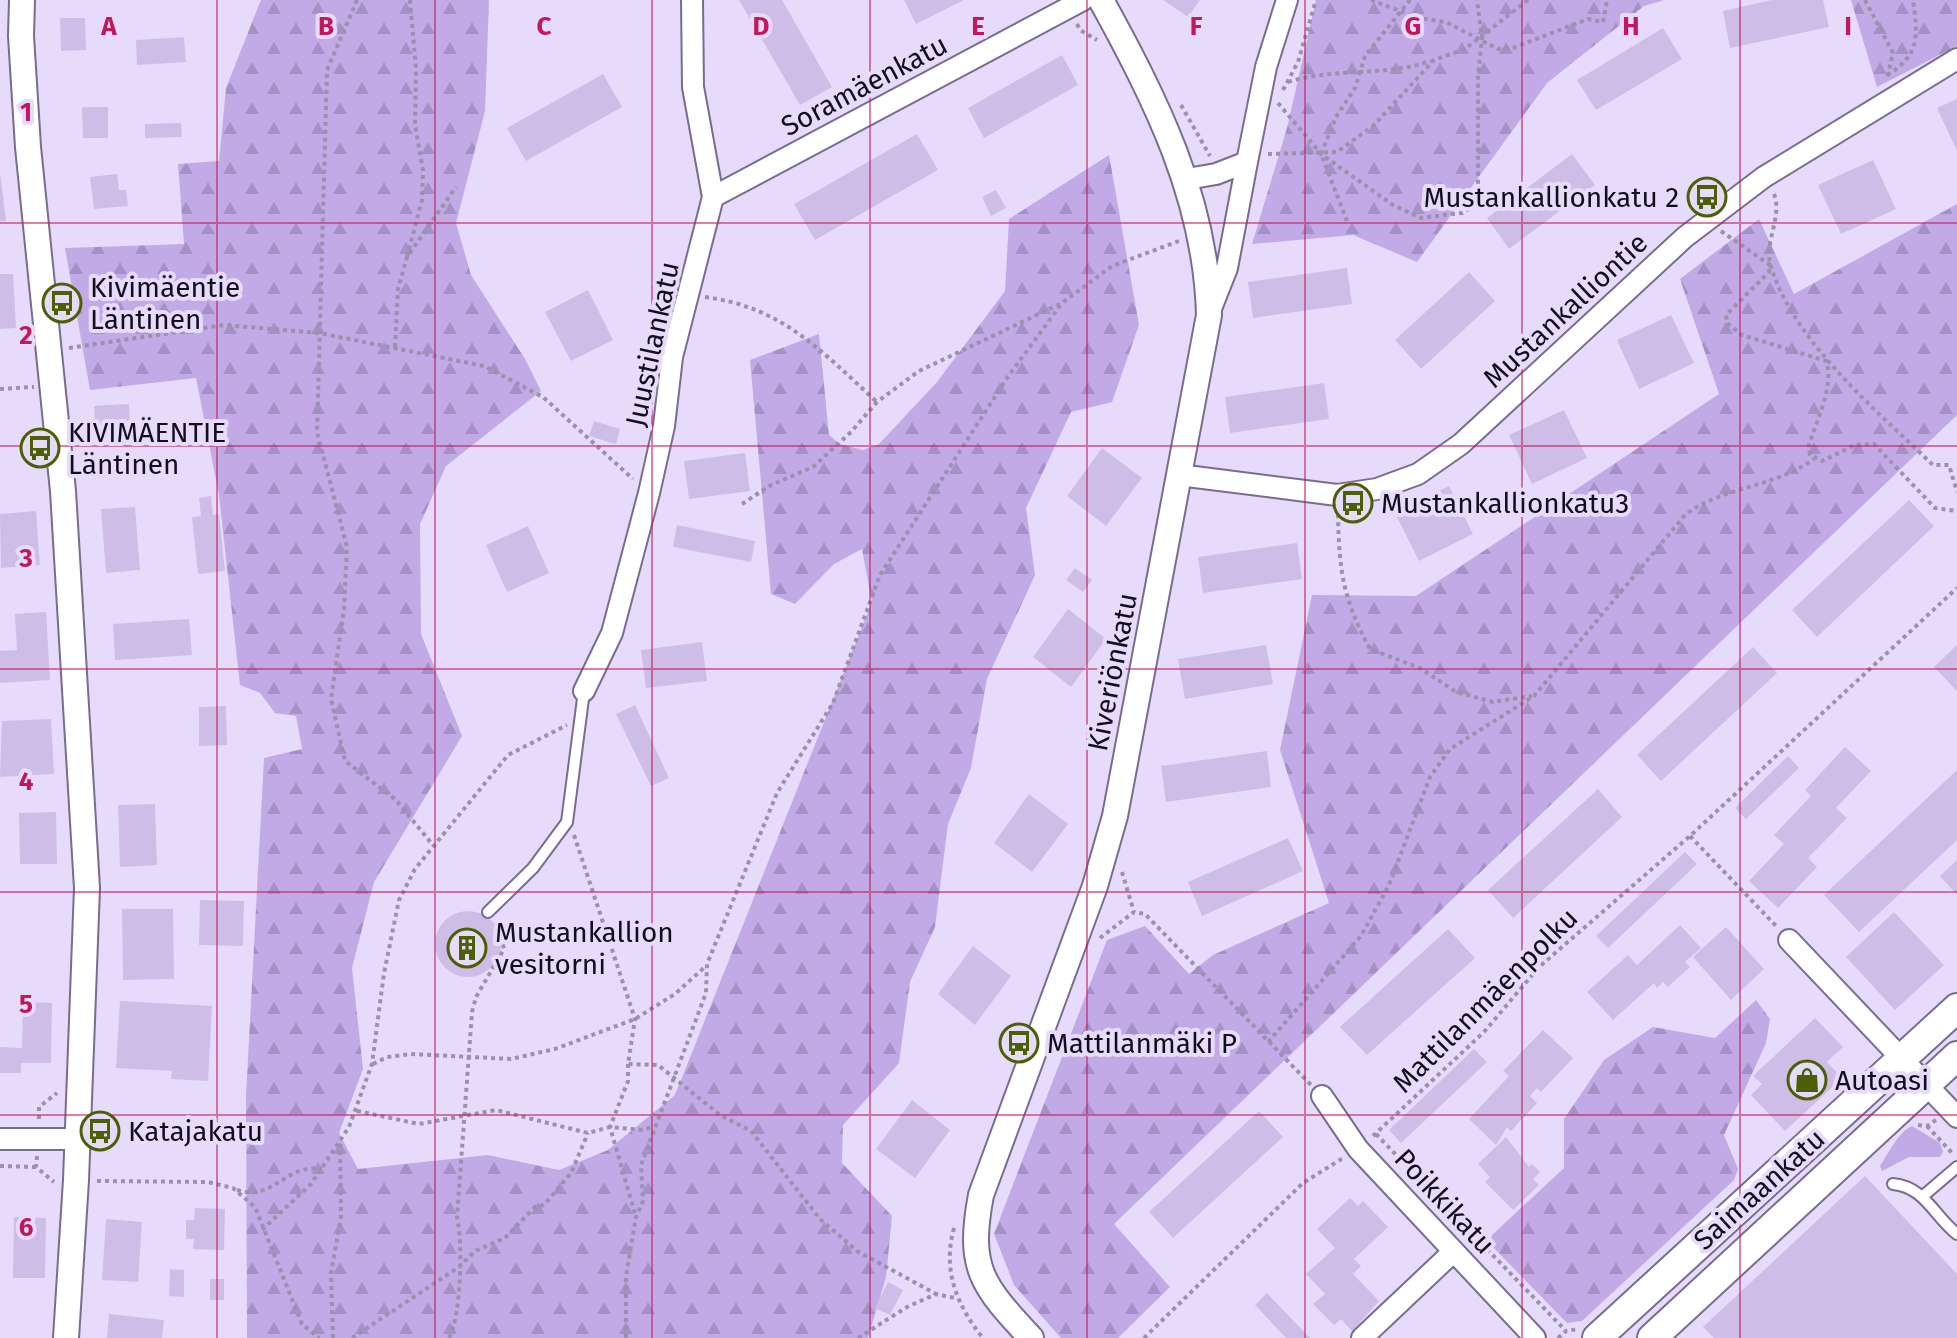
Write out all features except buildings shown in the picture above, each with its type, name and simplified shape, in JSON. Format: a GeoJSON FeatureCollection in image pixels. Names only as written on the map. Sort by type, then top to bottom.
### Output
{"type":"FeatureCollection","features":[{"type":"Feature","properties":{"kind":"main road","name":"Saimaankatu"},"geometry":{"type":"LineString","coordinates":[[1597,1338],[1957,1008]]}},
{"type":"Feature","properties":{"kind":"main road","name":"Saimaankatu"},"geometry":{"type":"LineString","coordinates":[[1652,1338],[1957,1056]]}},
{"type":"Feature","properties":{"kind":"street"},"geometry":{"type":"LineString","coordinates":[[22,0],[21,36],[28,147],[64,507],[87,888],[66,1338]]}},
{"type":"Feature","properties":{"kind":"street","name":"Juustilankatu"},"geometry":{"type":"LineString","coordinates":[[584,691],[612,633],[649,493],[664,426],[672,357],[713,197],[693,87],[692,0]]}},
{"type":"Feature","properties":{"kind":"street","name":"Kiveriönkatu"},"geometry":{"type":"LineString","coordinates":[[1031,1338],[988,1289],[976,1259],[974,1231],[981,1195],[1095,886],[1115,816],[1209,315],[1208,281],[1199,222],[1187,179],[1138,70],[1101,0]]}},
{"type":"Feature","properties":{"kind":"street"},"geometry":{"type":"LineString","coordinates":[[1209,315],[1227,268],[1252,158],[1266,67],[1287,0]]}},
{"type":"Feature","properties":{"kind":"street","name":"Soramäenkatu"},"geometry":{"type":"LineString","coordinates":[[713,197],[1076,4]]}},
{"type":"Feature","properties":{"kind":"street","name":"Mustankalliontie"},"geometry":{"type":"LineString","coordinates":[[1179,475],[1337,495],[1377,489],[1418,474],[1461,444],[1706,220],[1764,177],[1957,59]]}},
{"type":"Feature","properties":{"kind":"street"},"geometry":{"type":"LineString","coordinates":[[1187,179],[1216,174],[1252,158]]}},
{"type":"Feature","properties":{"kind":"street"},"geometry":{"type":"LineString","coordinates":[[1789,940],[1905,1058],[1957,1117]]}},
{"type":"Feature","properties":{"kind":"street","name":"Poikkikatu"},"geometry":{"type":"LineString","coordinates":[[1322,1096],[1358,1149],[1535,1338]]}},
{"type":"Feature","properties":{"kind":"street"},"geometry":{"type":"LineString","coordinates":[[0,1139],[77,1139]]}},
{"type":"Feature","properties":{"kind":"street"},"geometry":{"type":"LineString","coordinates":[[1362,1338],[1453,1252]]}},
{"type":"Feature","properties":{"kind":"lane"},"geometry":{"type":"LineString","coordinates":[[488,912],[533,868],[567,822],[584,691]]}},
{"type":"Feature","properties":{"kind":"lane"},"geometry":{"type":"LineString","coordinates":[[1923,1196],[1957,1167]]}},
{"type":"Feature","properties":{"kind":"lane"},"geometry":{"type":"LineString","coordinates":[[1893,1184],[1907,1185],[1923,1196],[1957,1234]]}},
{"type":"Feature","properties":{"kind":"path"},"geometry":{"type":"LineString","coordinates":[[357,0],[327,70],[317,432],[347,547],[344,609],[331,699],[345,761],[396,800],[432,844]]}},
{"type":"Feature","properties":{"kind":"path"},"geometry":{"type":"LineString","coordinates":[[395,347],[398,289],[422,200],[423,170],[415,125],[416,69],[410,0]]}},
{"type":"Feature","properties":{"kind":"path"},"geometry":{"type":"LineString","coordinates":[[1371,0],[1482,38],[1498,49],[1513,48],[1588,19],[1603,22],[1607,0]]}},
{"type":"Feature","properties":{"kind":"path"},"geometry":{"type":"LineString","coordinates":[[1347,221],[1321,154],[1365,56],[1410,0]]}},
{"type":"Feature","properties":{"kind":"path"},"geometry":{"type":"LineString","coordinates":[[1278,103],[1321,154],[1393,205],[1421,218],[1462,213],[1475,205],[1482,38],[1477,0]]}},
{"type":"Feature","properties":{"kind":"path"},"geometry":{"type":"LineString","coordinates":[[1286,83],[1317,75],[1387,73],[1434,60],[1465,49],[1528,0]]}},
{"type":"Feature","properties":{"kind":"path"},"geometry":{"type":"LineString","coordinates":[[1865,0],[1893,53],[1887,75],[1888,84]]}},
{"type":"Feature","properties":{"kind":"path"},"geometry":{"type":"LineString","coordinates":[[1887,75],[1910,58],[1915,47],[1913,0]]}},
{"type":"Feature","properties":{"kind":"path"},"geometry":{"type":"LineString","coordinates":[[1076,4],[1080,30],[1102,43]]}},
{"type":"Feature","properties":{"kind":"path"},"geometry":{"type":"LineString","coordinates":[[1252,158],[1337,152],[1374,125],[1434,60]]}},
{"type":"Feature","properties":{"kind":"path"},"geometry":{"type":"LineString","coordinates":[[1177,98],[1194,133],[1206,145],[1216,174]]}},
{"type":"Feature","properties":{"kind":"path"},"geometry":{"type":"LineString","coordinates":[[1764,177],[1777,198],[1769,272],[1726,315],[1727,323],[1742,335],[1826,361]]}},
{"type":"Feature","properties":{"kind":"path"},"geometry":{"type":"LineString","coordinates":[[407,257],[456,187]]}},
{"type":"Feature","properties":{"kind":"path"},"geometry":{"type":"LineString","coordinates":[[1706,220],[1770,265],[1797,317],[1826,361],[1933,465],[1949,465],[1957,492]]}},
{"type":"Feature","properties":{"kind":"path"},"geometry":{"type":"LineString","coordinates":[[1177,226],[1181,256]]}},
{"type":"Feature","properties":{"kind":"path"},"geometry":{"type":"LineString","coordinates":[[742,504],[771,485],[813,467],[851,432],[877,402],[919,371],[1062,303],[1112,266],[1179,241]]}},
{"type":"Feature","properties":{"kind":"path"},"geometry":{"type":"LineString","coordinates":[[688,295],[730,300],[787,322],[877,402]]}},
{"type":"Feature","properties":{"kind":"path"},"geometry":{"type":"LineString","coordinates":[[626,1338],[626,1276],[636,1217],[643,1201],[641,1165],[706,993],[707,964],[777,793],[833,703],[880,575],[1007,378],[1062,303]]}},
{"type":"Feature","properties":{"kind":"path"},"geometry":{"type":"LineString","coordinates":[[69,348],[224,325],[319,333],[484,366],[543,397],[649,493]]}},
{"type":"Feature","properties":{"kind":"path"},"geometry":{"type":"LineString","coordinates":[[1814,459],[1809,445],[1828,380],[1826,361]]}},
{"type":"Feature","properties":{"kind":"path"},"geometry":{"type":"LineString","coordinates":[[0,389],[51,387]]}},
{"type":"Feature","properties":{"kind":"path"},"geometry":{"type":"LineString","coordinates":[[1268,1042],[1361,936],[1389,885],[1430,777],[1450,749],[1534,696],[1685,515],[1703,501],[1772,482],[1814,459],[1829,459],[1864,442],[1874,444],[1935,508],[1957,511]]}},
{"type":"Feature","properties":{"kind":"path"},"geometry":{"type":"LineString","coordinates":[[1337,495],[1338,549],[1348,607],[1370,649],[1420,668],[1456,692],[1493,702],[1534,696]]}},
{"type":"Feature","properties":{"kind":"path","name":"Mattilanmäenpolku"},"geometry":{"type":"LineString","coordinates":[[1144,1338],[1303,1183],[1358,1149],[1375,1134],[1484,1032],[1539,967],[1690,836],[1957,588]]}},
{"type":"Feature","properties":{"kind":"path"},"geometry":{"type":"LineString","coordinates":[[262,1230],[322,1169],[356,1111],[372,1064],[384,973],[399,900],[432,844],[508,755],[579,719]]}},
{"type":"Feature","properties":{"kind":"path"},"geometry":{"type":"LineString","coordinates":[[567,822],[576,838],[635,1019],[628,1081],[610,1127],[636,1217]]}},
{"type":"Feature","properties":{"kind":"path"},"geometry":{"type":"LineString","coordinates":[[1690,836],[1789,940]]}},
{"type":"Feature","properties":{"kind":"path"},"geometry":{"type":"LineString","coordinates":[[449,1338],[457,1302],[462,1241],[457,1217],[466,1118],[463,1105],[476,997],[504,949],[503,937],[488,912]]}},
{"type":"Feature","properties":{"kind":"path"},"geometry":{"type":"LineString","coordinates":[[1094,945],[1134,912],[1145,914],[1322,1096]]}},
{"type":"Feature","properties":{"kind":"path"},"geometry":{"type":"LineString","coordinates":[[372,1064],[387,1057],[411,1054],[511,1059],[555,1049],[590,1032],[635,1019],[675,994],[707,964]]}},
{"type":"Feature","properties":{"kind":"path"},"geometry":{"type":"LineString","coordinates":[[628,1064],[658,1065],[720,1115],[751,1131],[820,1219],[857,1251],[936,1294],[957,1298]]}},
{"type":"Feature","properties":{"kind":"path"},"geometry":{"type":"LineString","coordinates":[[36,1167],[39,1107],[59,1092]]}},
{"type":"Feature","properties":{"kind":"path"},"geometry":{"type":"LineString","coordinates":[[356,1111],[419,1124],[466,1118],[496,1110],[588,1133],[610,1127],[643,1130],[654,1126]]}},
{"type":"Feature","properties":{"kind":"path"},"geometry":{"type":"LineString","coordinates":[[1927,1126],[1957,1158]]}},
{"type":"Feature","properties":{"kind":"path"},"geometry":{"type":"LineString","coordinates":[[352,1338],[459,1267],[475,1251],[505,1238],[535,1207],[544,1205],[571,1173],[588,1133]]}},
{"type":"Feature","properties":{"kind":"path"},"geometry":{"type":"LineString","coordinates":[[1375,1134],[1566,1331]]}},
{"type":"Feature","properties":{"kind":"path"},"geometry":{"type":"LineString","coordinates":[[333,1338],[331,1273],[341,1217],[340,1142]]}},
{"type":"Feature","properties":{"kind":"path"},"geometry":{"type":"LineString","coordinates":[[0,1166],[36,1167],[57,1185]]}},
{"type":"Feature","properties":{"kind":"path"},"geometry":{"type":"LineString","coordinates":[[95,1181],[208,1182],[254,1194],[272,1188],[296,1170],[322,1169]]}},
{"type":"Feature","properties":{"kind":"path"},"geometry":{"type":"LineString","coordinates":[[233,1188],[255,1207],[302,1324],[319,1338]]}},
{"type":"Feature","properties":{"kind":"path"},"geometry":{"type":"LineString","coordinates":[[955,1225],[949,1268],[957,1298],[983,1338]]}},
{"type":"Feature","properties":{"kind":"path"},"geometry":{"type":"LineString","coordinates":[[858,1338],[907,1307],[936,1294]]}},
{"type":"Feature","properties":{"kind":"green space"},"geometry":{"type":"Polygon","coordinates":[[[261,0],[489,0],[485,111],[456,223],[471,275],[525,359],[541,391],[446,466],[420,524],[421,634],[462,736],[374,882],[352,968],[363,1069],[339,1133],[358,1169],[488,1155],[559,1170],[608,1150],[675,1095],[872,602],[862,549],[834,564],[795,604],[771,594],[750,360],[819,334],[829,435],[840,444],[863,450],[879,444],[937,382],[1005,291],[1009,219],[1109,155],[1139,325],[1112,402],[1071,412],[1026,508],[1035,575],[987,679],[971,768],[948,824],[935,927],[910,982],[899,1063],[843,1125],[842,1163],[892,1216],[886,1277],[868,1338],[247,1338],[246,1096],[264,758],[302,749],[296,716],[275,713],[260,693],[240,685],[219,495],[196,378],[90,390],[65,248],[184,244],[178,164],[219,161],[226,88],[261,0]]]}},
{"type":"Feature","properties":{"kind":"green space"},"geometry":{"type":"Polygon","coordinates":[[[1316,0],[1664,0],[1644,6],[1547,83],[1417,262],[1353,235],[1252,244],[1287,128],[1316,0]]]}},
{"type":"Feature","properties":{"kind":"green space"},"geometry":{"type":"Polygon","coordinates":[[[1851,0],[1957,0],[1957,46],[1877,87],[1851,0]]]}},
{"type":"Feature","properties":{"kind":"green space"},"geometry":{"type":"Polygon","coordinates":[[[1957,204],[1957,415],[1114,1224],[1170,1287],[1118,1338],[1061,1338],[1014,1285],[994,1234],[1107,940],[1145,926],[1189,974],[1213,955],[1329,903],[1280,750],[1312,595],[1416,596],[1719,394],[1680,279],[1759,219],[1794,294],[1957,204]]]}},
{"type":"Feature","properties":{"kind":"green space"},"geometry":{"type":"Polygon","coordinates":[[[1756,1000],[1770,1019],[1766,1043],[1724,1135],[1738,1169],[1734,1180],[1582,1321],[1567,1323],[1490,1244],[1492,1235],[1564,1168],[1564,1119],[1604,1060],[1653,1027],[1715,1038],[1756,1000]]]}},
{"type":"Feature","properties":{"kind":"green space"},"geometry":{"type":"Polygon","coordinates":[[[1912,1126],[1940,1143],[1943,1152],[1940,1157],[1909,1157],[1882,1171],[1880,1166],[1894,1143],[1912,1126]]]}},
{"type":"Feature","properties":{"kind":"place","name":"Mustankallionkatu 2"},"geometry":{"type":"Point","coordinates":[1707,197]}},
{"type":"Feature","properties":{"kind":"place","name":"Kivimäentie Läntinen"},"geometry":{"type":"Point","coordinates":[62,303]}},
{"type":"Feature","properties":{"kind":"place","name":"KIVIMÄENTIE Läntinen"},"geometry":{"type":"Point","coordinates":[40,448]}},
{"type":"Feature","properties":{"kind":"place","name":"Mustankallionkatu3"},"geometry":{"type":"Point","coordinates":[1353,503]}},
{"type":"Feature","properties":{"kind":"place","name":"Mustankallion vesitorni"},"geometry":{"type":"Point","coordinates":[467,948]}},
{"type":"Feature","properties":{"kind":"place","name":"Mattilanmäki P"},"geometry":{"type":"Point","coordinates":[1019,1043]}},
{"type":"Feature","properties":{"kind":"place","name":"Autoasi"},"geometry":{"type":"Point","coordinates":[1807,1080]}},
{"type":"Feature","properties":{"kind":"place","name":"Katajakatu"},"geometry":{"type":"Point","coordinates":[100,1131]}}]}
